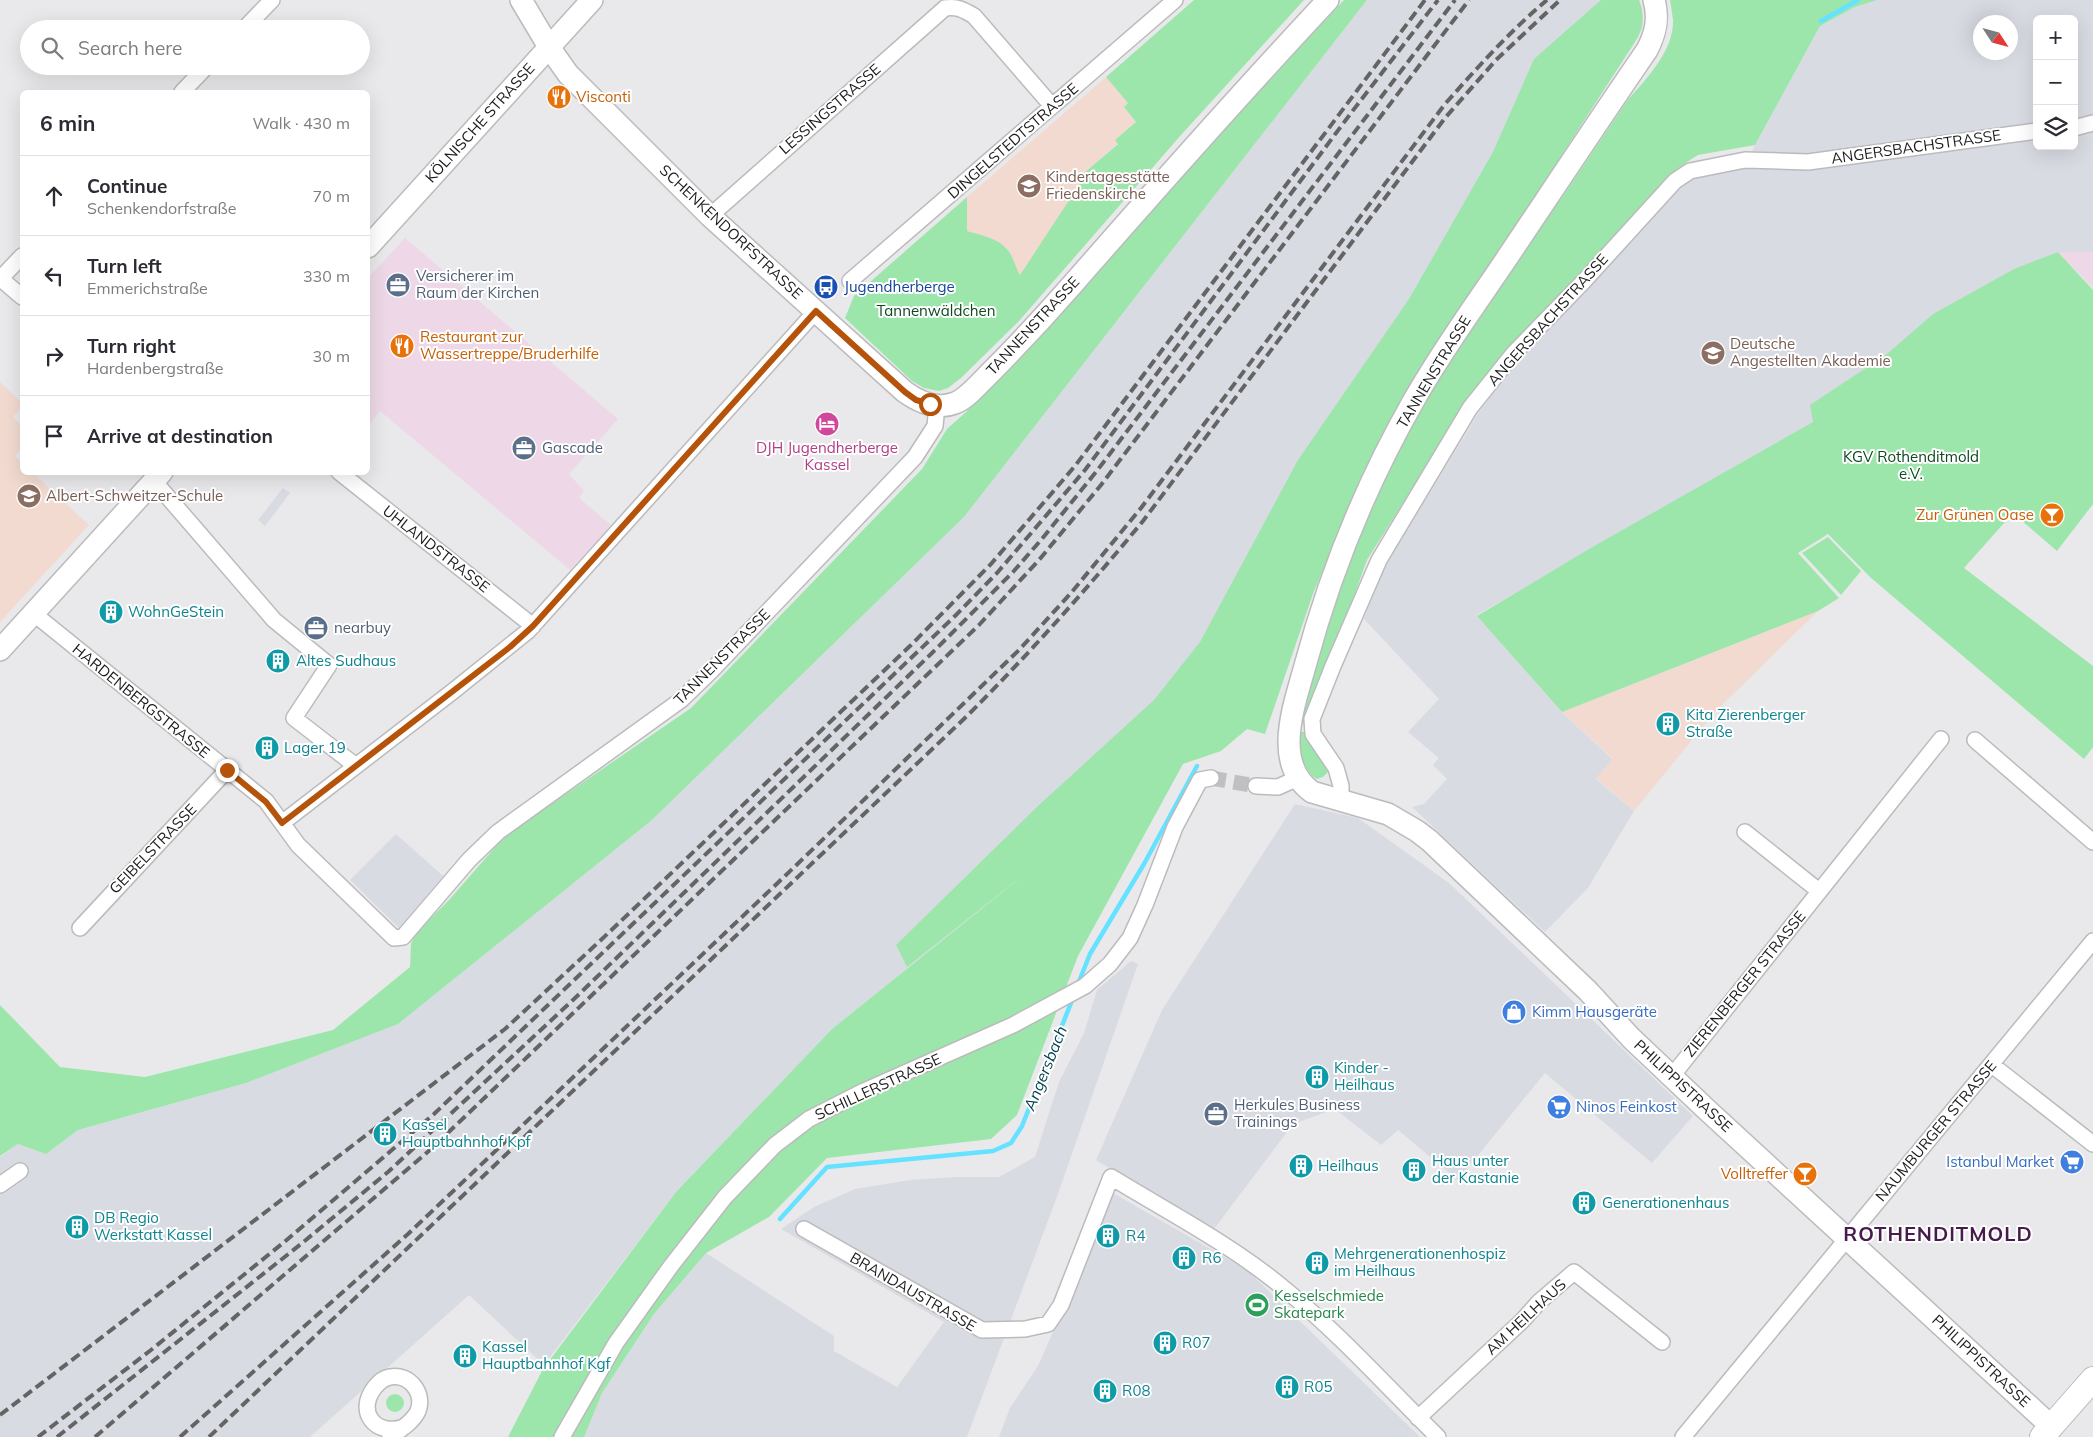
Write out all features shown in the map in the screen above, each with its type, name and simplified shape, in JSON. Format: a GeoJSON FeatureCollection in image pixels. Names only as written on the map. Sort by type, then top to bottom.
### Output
{"type":"FeatureCollection","features":[{"type":"Feature","properties":{"kind":"main road"},"geometry":{"type":"LineString","coordinates":[[2047,1432],[2093,1379]]}},
{"type":"Feature","properties":{"kind":"street"},"geometry":{"type":"LineString","coordinates":[[253,20],[272,0]]}},
{"type":"Feature","properties":{"kind":"street","name":"SCHENKENDORFSTRASSE"},"geometry":{"type":"LineString","coordinates":[[521,0],[562,68],[710,216],[905,392],[916,400],[946,404]]}},
{"type":"Feature","properties":{"kind":"street","name":"KÖLNISCHE STRASSE"},"geometry":{"type":"LineString","coordinates":[[370,245],[592,0]]}},
{"type":"Feature","properties":{"kind":"street","name":"DINGELSTEDTSTRASSE"},"geometry":{"type":"LineString","coordinates":[[850,281],[1175,0]]}},
{"type":"Feature","properties":{"kind":"street","name":"TANNENSTRASSE"},"geometry":{"type":"LineString","coordinates":[[404,937],[469,860],[498,832],[681,700],[712,670],[915,457],[935,426],[946,404],[975,388],[1023,340],[1209,129],[1328,0]]}},
{"type":"Feature","properties":{"kind":"street","name":"TANNENSTRASSE"},"geometry":{"type":"LineString","coordinates":[[1298,778],[1289,753],[1296,698],[1336,567],[1366,494],[1414,399],[1647,50],[1656,28],[1657,14],[1654,0]]}},
{"type":"Feature","properties":{"kind":"street","name":"LESSINGSTRASSE"},"geometry":{"type":"LineString","coordinates":[[710,216],[945,8],[954,7],[965,10],[974,16],[1052,106]]}},
{"type":"Feature","properties":{"kind":"street"},"geometry":{"type":"LineString","coordinates":[[184,90],[198,75]]}},
{"type":"Feature","properties":{"kind":"street"},"geometry":{"type":"LineString","coordinates":[[2078,127],[2093,123]]}},
{"type":"Feature","properties":{"kind":"street","name":"ANGERSBACHSTRASSE"},"geometry":{"type":"LineString","coordinates":[[1341,801],[1341,786],[1336,768],[1313,734],[1312,719],[1379,560],[1470,408],[1514,353],[1584,281],[1675,181],[1690,171],[1746,160],[1808,162],[2033,132]]}},
{"type":"Feature","properties":{"kind":"street"},"geometry":{"type":"LineString","coordinates":[[20,258],[0,278],[20,295]]}},
{"type":"Feature","properties":{"kind":"street"},"geometry":{"type":"LineString","coordinates":[[282,823],[510,647],[533,626],[816,311]]}},
{"type":"Feature","properties":{"kind":"street","name":"UHLANDSTRASSE"},"geometry":{"type":"LineString","coordinates":[[343,475],[533,626]]}},
{"type":"Feature","properties":{"kind":"street"},"geometry":{"type":"LineString","coordinates":[[0,650],[158,477],[274,620],[329,665],[294,718],[356,766]]}},
{"type":"Feature","properties":{"kind":"street","name":"HARDENBERGSTRASSE"},"geometry":{"type":"LineString","coordinates":[[33,614],[266,802],[306,858],[394,938],[404,937]]}},
{"type":"Feature","properties":{"kind":"street","name":"ZIERENBERGER STRASSE"},"geometry":{"type":"LineString","coordinates":[[1672,1076],[1941,739]]}},
{"type":"Feature","properties":{"kind":"street"},"geometry":{"type":"LineString","coordinates":[[1975,740],[2093,842]]}},
{"type":"Feature","properties":{"kind":"street","name":"GEIBELSTRASSE"},"geometry":{"type":"LineString","coordinates":[[80,928],[227,770]]}},
{"type":"Feature","properties":{"kind":"street","name":"SCHILLERSTRASSE"},"geometry":{"type":"LineString","coordinates":[[562,1437],[616,1343],[671,1266],[725,1197],[775,1145],[809,1119],[864,1091],[1013,1026],[1085,986],[1110,964],[1130,938],[1145,905],[1175,827],[1200,780],[1211,778]]}},
{"type":"Feature","properties":{"kind":"street"},"geometry":{"type":"LineString","coordinates":[[1256,786],[1278,788],[1298,778]]}},
{"type":"Feature","properties":{"kind":"street","name":"PHILIPPISTRASSE"},"geometry":{"type":"LineString","coordinates":[[1298,778],[1312,792],[1388,814],[1430,841],[1576,979],[1631,1038],[1847,1237],[2047,1432]]}},
{"type":"Feature","properties":{"kind":"street"},"geometry":{"type":"LineString","coordinates":[[1746,832],[1819,891]]}},
{"type":"Feature","properties":{"kind":"street","name":"NAUMBURGER STRASSE"},"geometry":{"type":"LineString","coordinates":[[1683,1437],[2093,941]]}},
{"type":"Feature","properties":{"kind":"street"},"geometry":{"type":"LineString","coordinates":[[1992,1065],[2093,1144]]}},
{"type":"Feature","properties":{"kind":"street"},"geometry":{"type":"LineString","coordinates":[[0,1186],[20,1170]]}},
{"type":"Feature","properties":{"kind":"street","name":"BRANDAUSTRASSE"},"geometry":{"type":"LineString","coordinates":[[804,1229],[982,1330],[1026,1329],[1048,1324],[1060,1305],[1111,1177],[1218,1241],[1287,1290],[1438,1437]]}},
{"type":"Feature","properties":{"kind":"street","name":"AM HEILHAUS"},"geometry":{"type":"LineString","coordinates":[[1418,1418],[1522,1321],[1539,1302],[1574,1272],[1662,1342]]}},
{"type":"Feature","properties":{"kind":"street"},"geometry":{"type":"LineString","coordinates":[[390,1437],[404,1427]]}},
{"type":"Feature","properties":{"kind":"shaded area"},"geometry":{"type":"Polygon","coordinates":[[[1367,0],[1639,0],[1642,8],[1643,23],[1642,29],[1632,47],[1424,368],[1366,472],[1314,591],[1234,682],[1105,809],[832,1029],[676,1192],[544,1365],[469,1295],[310,1437],[0,1437],[0,1157],[18,1144],[46,1154],[78,1130],[246,1083],[398,1024],[652,820],[964,517],[1367,0]]]}},
{"type":"Feature","properties":{"kind":"shaded area"},"geometry":{"type":"Polygon","coordinates":[[[1877,0],[2093,0],[2093,252],[2058,252],[1933,314],[1813,422],[1477,615],[1562,712],[1613,760],[1596,779],[1634,811],[1588,888],[1545,932],[1412,807],[1424,804],[1447,779],[1433,765],[1439,758],[1408,732],[1439,699],[1364,619],[1383,570],[1479,412],[1519,357],[1545,335],[1678,187],[1692,176],[1722,169],[1743,170],[1820,26],[1855,7],[1877,0]]]}},
{"type":"Feature","properties":{"kind":"shaded area","name":"Kindertagesstätte Friedenskirche"},"geometry":{"type":"Polygon","coordinates":[[[1106,77],[1128,103],[1124,107],[1136,122],[1115,140],[1118,143],[1084,173],[1086,175],[1020,276],[967,231],[967,197],[1106,77]]]}},
{"type":"Feature","properties":{"kind":"shaded area"},"geometry":{"type":"Polygon","coordinates":[[[405,238],[618,419],[569,474],[584,491],[579,498],[611,525],[570,570],[380,411],[370,424],[370,276],[405,238]]]}},
{"type":"Feature","properties":{"kind":"shaded area"},"geometry":{"type":"Polygon","coordinates":[[[2058,252],[2093,252],[2093,288],[2058,252]]]}},
{"type":"Feature","properties":{"kind":"shaded area","name":"Albert-Schweitzer-Schule"},"geometry":{"type":"Polygon","coordinates":[[[0,382],[20,401],[20,409],[13,417],[20,424],[20,450],[15,456],[20,461],[20,475],[35,475],[89,525],[0,622],[0,382]]]}},
{"type":"Feature","properties":{"kind":"shaded area"},"geometry":{"type":"Polygon","coordinates":[[[283,488],[290,493],[265,526],[258,520],[283,488]]]}},
{"type":"Feature","properties":{"kind":"shaded area"},"geometry":{"type":"Polygon","coordinates":[[[1818,611],[1715,712],[1634,811],[1596,778],[1613,759],[1562,712],[1818,611]]]}},
{"type":"Feature","properties":{"kind":"shaded area"},"geometry":{"type":"Polygon","coordinates":[[[1295,804],[1358,818],[1449,883],[1693,1116],[1652,1163],[1545,1073],[1458,1180],[1398,1130],[1381,1145],[1335,1109],[1293,1124],[1214,1229],[1096,1160],[1162,1010],[1295,804]]]}},
{"type":"Feature","properties":{"kind":"shaded area"},"geometry":{"type":"Polygon","coordinates":[[[396,834],[443,876],[399,928],[350,880],[396,834]]]}},
{"type":"Feature","properties":{"kind":"shaded area"},"geometry":{"type":"Polygon","coordinates":[[[1131,961],[1138,964],[1058,1194],[967,1437],[583,1437],[602,1393],[654,1314],[706,1253],[834,1336],[834,1351],[897,1387],[944,1322],[781,1229],[814,1207],[855,1189],[910,1180],[999,1177],[1035,1157],[1059,1082],[1084,1033],[1097,990],[1131,961]]]}},
{"type":"Feature","properties":{"kind":"shaded area"},"geometry":{"type":"Polygon","coordinates":[[[1113,1193],[1247,1270],[1420,1437],[999,1437],[1010,1408],[1039,1364],[1113,1193]]]}},
{"type":"Feature","properties":{"kind":"green space","name":"Tannenwäldchen"},"geometry":{"type":"Polygon","coordinates":[[[1194,0],[1304,0],[1181,135],[1019,321],[961,378],[948,388],[939,391],[924,388],[912,381],[845,318],[854,296],[967,197],[967,231],[991,238],[1006,248],[1020,275],[1085,176],[1084,173],[1118,144],[1115,140],[1136,122],[1124,107],[1128,103],[1106,77],[1194,0]]]}},
{"type":"Feature","properties":{"kind":"green space"},"geometry":{"type":"Polygon","coordinates":[[[1344,0],[1367,0],[964,517],[652,820],[398,1024],[246,1083],[78,1130],[46,1154],[18,1144],[0,1156],[0,1005],[60,1067],[145,1077],[333,1030],[410,967],[411,944],[415,934],[449,900],[505,836],[691,708],[922,469],[947,429],[965,413],[1033,341],[1178,179],[1344,0]]]}},
{"type":"Feature","properties":{"kind":"green space"},"geometry":{"type":"Polygon","coordinates":[[[1601,0],[1639,0],[1643,19],[1638,37],[1424,368],[1366,472],[1314,591],[1265,734],[1247,729],[1221,751],[1183,764],[1078,956],[1017,1115],[991,1139],[827,1158],[769,1217],[706,1253],[654,1314],[602,1393],[584,1437],[508,1437],[543,1369],[676,1192],[832,1029],[1021,877],[907,967],[896,945],[1039,805],[1154,700],[1200,642],[1298,460],[1409,299],[1493,152],[1534,59],[1601,0]]]}},
{"type":"Feature","properties":{"kind":"green space"},"geometry":{"type":"Polygon","coordinates":[[[1670,0],[1877,0],[1855,7],[1820,26],[1755,145],[1698,155],[1687,162],[1510,350],[1466,403],[1367,560],[1320,676],[1306,722],[1300,723],[1302,705],[1345,571],[1381,485],[1433,388],[1627,101],[1658,64],[1669,43],[1672,31],[1673,20],[1670,0]]]}},
{"type":"Feature","properties":{"kind":"green space","name":"KGV Rothenditmold e.V."},"geometry":{"type":"Polygon","coordinates":[[[2058,252],[2093,290],[2093,504],[2057,551],[2013,513],[1964,568],[2093,666],[2093,747],[2084,759],[1870,577],[1828,534],[1798,553],[1839,598],[1818,611],[1562,712],[1477,616],[1589,549],[1813,422],[1810,405],[1887,354],[1933,314],[2014,269],[2058,252]]]}},
{"type":"Feature","properties":{"kind":"green space"},"geometry":{"type":"Polygon","coordinates":[[[1828,537],[1861,571],[1841,595],[1802,553],[1828,537]]]}},
{"type":"Feature","properties":{"kind":"green space"},"geometry":{"type":"Polygon","coordinates":[[[1299,732],[1306,732],[1309,743],[1328,767],[1328,772],[1323,777],[1317,779],[1308,770],[1302,758],[1299,732]]]}},
{"type":"Feature","properties":{"kind":"green space"},"geometry":{"type":"Polygon","coordinates":[[[395,1394],[401,1397],[404,1403],[401,1409],[395,1412],[389,1409],[386,1403],[389,1397],[395,1394]]]}},
{"type":"Feature","properties":{"kind":"waterway","name":"Angersbach"},"geometry":{"type":"LineString","coordinates":[[1821,21],[1858,0]]}},
{"type":"Feature","properties":{"kind":"waterway","name":"Angersbach"},"geometry":{"type":"LineString","coordinates":[[1078,984],[1090,954],[1144,864],[1197,766]]}},
{"type":"Feature","properties":{"kind":"waterway","name":"Angersbach"},"geometry":{"type":"LineString","coordinates":[[780,1219],[827,1167],[993,1151],[1011,1143],[1022,1126],[1073,998]]}},
{"type":"Feature","properties":{"kind":"tunnel"},"geometry":{"type":"LineString","coordinates":[[1211,778],[1256,786]]}},
{"type":"Feature","properties":{"kind":"railway"},"geometry":{"type":"LineString","coordinates":[[0,1415],[505,1029],[911,645],[991,564],[1075,466],[1425,0]]}},
{"type":"Feature","properties":{"kind":"railway"},"geometry":{"type":"LineString","coordinates":[[38,1437],[151,1350],[283,1243],[434,1114],[956,615],[997,573],[1085,470],[1351,113],[1438,0]]}},
{"type":"Feature","properties":{"kind":"railway"},"geometry":{"type":"LineString","coordinates":[[57,1437],[301,1244],[388,1172],[573,1000],[932,653],[1013,572],[1096,472],[1455,0]]}},
{"type":"Feature","properties":{"kind":"railway"},"geometry":{"type":"LineString","coordinates":[[95,1437],[431,1149],[979,625],[1039,560],[1101,485],[1469,0]]}},
{"type":"Feature","properties":{"kind":"railway"},"geometry":{"type":"LineString","coordinates":[[180,1437],[408,1234],[785,876],[1019,650],[1071,593],[1141,508],[1445,104],[1506,37],[1547,0]]}},
{"type":"Feature","properties":{"kind":"railway"},"geometry":{"type":"LineString","coordinates":[[209,1437],[967,716],[1013,669],[1143,521],[1445,118],[1496,60],[1560,0]]}},
{"type":"Feature","properties":{"kind":"place","name":"Visconti"},"geometry":{"type":"Point","coordinates":[559,97]}},
{"type":"Feature","properties":{"kind":"place","name":"Kindertagesstätte Friedenskirche"},"geometry":{"type":"Point","coordinates":[1029,186]}},
{"type":"Feature","properties":{"kind":"place","name":"Versicherer im Raum der Kirchen"},"geometry":{"type":"Point","coordinates":[398,285]}},
{"type":"Feature","properties":{"kind":"place","name":"Jugendherberge"},"geometry":{"type":"Point","coordinates":[826,287]}},
{"type":"Feature","properties":{"kind":"place","name":"Restaurant zur Wassertreppe/Bruderhilfe"},"geometry":{"type":"Point","coordinates":[402,346]}},
{"type":"Feature","properties":{"kind":"place","name":"Deutsche Angestellten Akademie"},"geometry":{"type":"Point","coordinates":[1713,353]}},
{"type":"Feature","properties":{"kind":"place","name":"DJH Jugendherberge Kassel"},"geometry":{"type":"Point","coordinates":[827,424]}},
{"type":"Feature","properties":{"kind":"place","name":"Gascade"},"geometry":{"type":"Point","coordinates":[524,448]}},
{"type":"Feature","properties":{"kind":"place","name":"Albert-Schweitzer-Schule"},"geometry":{"type":"Point","coordinates":[29,496]}},
{"type":"Feature","properties":{"kind":"place","name":"Zur Grünen Oase"},"geometry":{"type":"Point","coordinates":[2052,515]}},
{"type":"Feature","properties":{"kind":"place","name":"WohnGeStein"},"geometry":{"type":"Point","coordinates":[111,612]}},
{"type":"Feature","properties":{"kind":"place","name":"nearbuy"},"geometry":{"type":"Point","coordinates":[316,628]}},
{"type":"Feature","properties":{"kind":"place","name":"Altes Sudhaus"},"geometry":{"type":"Point","coordinates":[278,661]}},
{"type":"Feature","properties":{"kind":"place","name":"Kita Zierenberger Straße"},"geometry":{"type":"Point","coordinates":[1668,724]}},
{"type":"Feature","properties":{"kind":"place","name":"Lager 19"},"geometry":{"type":"Point","coordinates":[267,748]}},
{"type":"Feature","properties":{"kind":"place","name":"Kimm Hausgeräte"},"geometry":{"type":"Point","coordinates":[1514,1012]}},
{"type":"Feature","properties":{"kind":"place","name":"Kinder - Heilhaus"},"geometry":{"type":"Point","coordinates":[1317,1077]}},
{"type":"Feature","properties":{"kind":"place","name":"Ninos Feinkost"},"geometry":{"type":"Point","coordinates":[1559,1107]}},
{"type":"Feature","properties":{"kind":"place","name":"Herkules Business Trainings"},"geometry":{"type":"Point","coordinates":[1216,1114]}},
{"type":"Feature","properties":{"kind":"place","name":"Kassel Hauptbahnhof Kpf"},"geometry":{"type":"Point","coordinates":[385,1134]}},
{"type":"Feature","properties":{"kind":"place","name":"Istanbul Market"},"geometry":{"type":"Point","coordinates":[2072,1162]}},
{"type":"Feature","properties":{"kind":"place","name":"Heilhaus"},"geometry":{"type":"Point","coordinates":[1301,1166]}},
{"type":"Feature","properties":{"kind":"place","name":"Haus unter der Kastanie"},"geometry":{"type":"Point","coordinates":[1414,1170]}},
{"type":"Feature","properties":{"kind":"place","name":"Volltreffer"},"geometry":{"type":"Point","coordinates":[1805,1174]}},
{"type":"Feature","properties":{"kind":"place","name":"Generationenhaus"},"geometry":{"type":"Point","coordinates":[1584,1203]}},
{"type":"Feature","properties":{"kind":"place","name":"DB Regio Werkstatt Kassel"},"geometry":{"type":"Point","coordinates":[77,1227]}},
{"type":"Feature","properties":{"kind":"place","name":"R4"},"geometry":{"type":"Point","coordinates":[1108,1236]}},
{"type":"Feature","properties":{"kind":"place","name":"R6"},"geometry":{"type":"Point","coordinates":[1184,1258]}},
{"type":"Feature","properties":{"kind":"place","name":"Mehrgenerationenhospiz im Heilhaus"},"geometry":{"type":"Point","coordinates":[1317,1263]}},
{"type":"Feature","properties":{"kind":"place","name":"Kesselschmiede Skatepark"},"geometry":{"type":"Point","coordinates":[1257,1305]}},
{"type":"Feature","properties":{"kind":"place","name":"R07"},"geometry":{"type":"Point","coordinates":[1165,1343]}},
{"type":"Feature","properties":{"kind":"place","name":"Kassel Hauptbahnhof Kgf"},"geometry":{"type":"Point","coordinates":[465,1356]}},
{"type":"Feature","properties":{"kind":"place","name":"R05"},"geometry":{"type":"Point","coordinates":[1287,1387]}},
{"type":"Feature","properties":{"kind":"place","name":"R08"},"geometry":{"type":"Point","coordinates":[1105,1391]}},
{"type":"Feature","properties":{"kind":"district","name":"ROTHENDITMOLD"},"geometry":{"type":"Point","coordinates":[1938,1234]}},
{"type":"Feature","properties":{"kind":"route"},"geometry":{"type":"LineString","coordinates":[[227,770],[266,802],[282,823],[332,786],[510,647],[533,626],[816,311],[905,392],[916,400],[930,404]]}}]}
